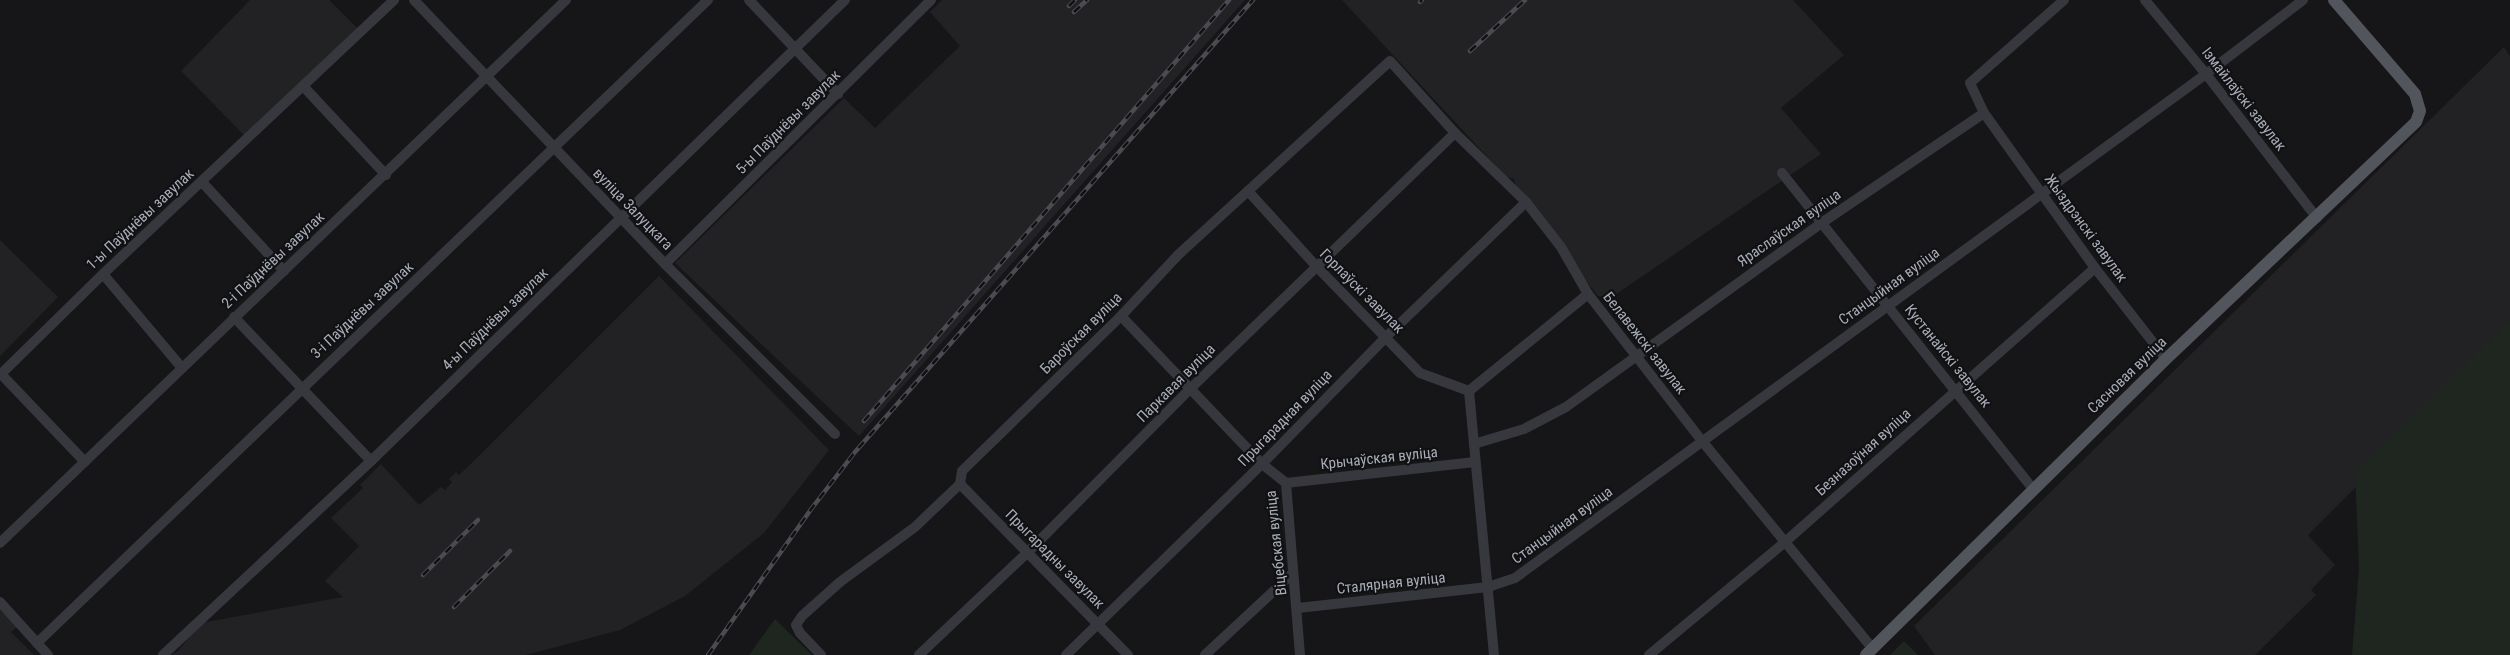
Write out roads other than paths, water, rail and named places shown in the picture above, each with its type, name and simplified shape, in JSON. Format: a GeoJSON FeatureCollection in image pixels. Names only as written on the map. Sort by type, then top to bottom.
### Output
{"type":"FeatureCollection","features":[{"type":"Feature","properties":{"kind":"main road","name":"Сасновая вуліца"},"geometry":{"type":"LineString","coordinates":[[1869,652],[2166,360],[2416,122],[2420,111],[2415,94],[2334,0]]}},
{"type":"Feature","properties":{"kind":"street","name":"1-ы Паўднёвы завулак"},"geometry":{"type":"LineString","coordinates":[[0,375],[394,0]]}},
{"type":"Feature","properties":{"kind":"street","name":"вуліца Залуцкага"},"geometry":{"type":"LineString","coordinates":[[414,0],[665,264],[835,434]]}},
{"type":"Feature","properties":{"kind":"street","name":"2-і Паўднёвы завулак"},"geometry":{"type":"LineString","coordinates":[[0,543],[234,317],[386,175],[566,0]]}},
{"type":"Feature","properties":{"kind":"street","name":"3-і Паўднёвы завулак"},"geometry":{"type":"LineString","coordinates":[[37,643],[708,0]]}},
{"type":"Feature","properties":{"kind":"street"},"geometry":{"type":"LineString","coordinates":[[749,0],[838,94]]}},
{"type":"Feature","properties":{"kind":"street","name":"4-ы Паўднёвы завулак"},"geometry":{"type":"LineString","coordinates":[[163,655],[371,461],[845,0]]}},
{"type":"Feature","properties":{"kind":"street","name":"5-ы Паўднёвы завулак"},"geometry":{"type":"LineString","coordinates":[[665,264],[931,0]]}},
{"type":"Feature","properties":{"kind":"street"},"geometry":{"type":"LineString","coordinates":[[1984,113],[1970,83],[2064,0]]}},
{"type":"Feature","properties":{"kind":"street","name":"Ізмайлаўскі завулак"},"geometry":{"type":"LineString","coordinates":[[2145,0],[2206,74],[2317,218]]}},
{"type":"Feature","properties":{"kind":"street","name":"Станцыйная вуліца"},"geometry":{"type":"LineString","coordinates":[[1488,587],[1515,578],[2206,74],[2303,0]]}},
{"type":"Feature","properties":{"kind":"street","name":"Белавежскі завулак"},"geometry":{"type":"LineString","coordinates":[[1390,61],[1456,133],[1526,202],[1561,247],[1588,294],[1702,441],[1785,542],[1869,652]]}},
{"type":"Feature","properties":{"kind":"street","name":"Бароўская вуліца"},"geometry":{"type":"LineString","coordinates":[[821,655],[800,633],[796,624],[802,616],[840,582],[915,527],[960,484],[962,471],[1121,316],[1178,255],[1390,61]]}},
{"type":"Feature","properties":{"kind":"street"},"geometry":{"type":"LineString","coordinates":[[304,87],[386,175]]}},
{"type":"Feature","properties":{"kind":"street","name":"Жыздрэнскі завулак"},"geometry":{"type":"LineString","coordinates":[[1984,113],[2095,268],[2166,360]]}},
{"type":"Feature","properties":{"kind":"street","name":"Яраслаўская вуліца"},"geometry":{"type":"LineString","coordinates":[[1474,444],[1524,429],[1566,408],[1636,355],[1823,222],[1984,113]]}},
{"type":"Feature","properties":{"kind":"street","name":"Паркавая вуліца"},"geometry":{"type":"LineString","coordinates":[[919,655],[1028,552],[1190,389],[1316,266],[1456,133]]}},
{"type":"Feature","properties":{"kind":"street","name":"Кустанайскі завулак"},"geometry":{"type":"LineString","coordinates":[[1782,173],[1823,222],[2033,489]]}},
{"type":"Feature","properties":{"kind":"street"},"geometry":{"type":"LineString","coordinates":[[202,182],[284,271]]}},
{"type":"Feature","properties":{"kind":"street","name":"Горлаўскі завулак"},"geometry":{"type":"LineString","coordinates":[[1248,191],[1316,266],[1420,373],[1469,391]]}},
{"type":"Feature","properties":{"kind":"street","name":"Прыгарадная вуліца"},"geometry":{"type":"LineString","coordinates":[[1066,655],[1262,464],[1386,336],[1526,202]]}},
{"type":"Feature","properties":{"kind":"street","name":"Безназоўная вуліца"},"geometry":{"type":"LineString","coordinates":[[1649,655],[1785,542],[2095,268]]}},
{"type":"Feature","properties":{"kind":"street"},"geometry":{"type":"LineString","coordinates":[[104,274],[182,368]]}},
{"type":"Feature","properties":{"kind":"street"},"geometry":{"type":"LineString","coordinates":[[1494,655],[1469,391],[1588,294]]}},
{"type":"Feature","properties":{"kind":"street","name":"Віцебская вуліца"},"geometry":{"type":"LineString","coordinates":[[1121,316],[1262,464],[1286,484],[1292,574],[1298,608],[1300,655]]}},
{"type":"Feature","properties":{"kind":"street"},"geometry":{"type":"LineString","coordinates":[[234,317],[371,461]]}},
{"type":"Feature","properties":{"kind":"street"},"geometry":{"type":"LineString","coordinates":[[0,375],[85,462]]}},
{"type":"Feature","properties":{"kind":"street","name":"Крычаўская вуліца"},"geometry":{"type":"LineString","coordinates":[[1286,484],[1475,462]]}},
{"type":"Feature","properties":{"kind":"street","name":"Прыгарадны завулак"},"geometry":{"type":"LineString","coordinates":[[960,484],[1128,655]]}},
{"type":"Feature","properties":{"kind":"street"},"geometry":{"type":"LineString","coordinates":[[1205,655],[1292,574]]}},
{"type":"Feature","properties":{"kind":"street","name":"Сталярная вуліца"},"geometry":{"type":"LineString","coordinates":[[1298,608],[1488,587]]}},
{"type":"Feature","properties":{"kind":"street"},"geometry":{"type":"LineString","coordinates":[[0,602],[48,655]]}},
{"type":"Feature","properties":{"kind":"railway"},"geometry":{"type":"LineString","coordinates":[[1069,6],[1075,0]]}},
{"type":"Feature","properties":{"kind":"railway"},"geometry":{"type":"LineString","coordinates":[[1074,12],[1087,0]]}},
{"type":"Feature","properties":{"kind":"railway"},"geometry":{"type":"LineString","coordinates":[[864,421],[1229,0]]}},
{"type":"Feature","properties":{"kind":"railway"},"geometry":{"type":"LineString","coordinates":[[708,655],[812,508],[855,452],[1253,0]]}},
{"type":"Feature","properties":{"kind":"railway"},"geometry":{"type":"LineString","coordinates":[[1470,51],[1525,0]]}},
{"type":"Feature","properties":{"kind":"railway"},"geometry":{"type":"LineString","coordinates":[[423,575],[478,520]]}},
{"type":"Feature","properties":{"kind":"railway"},"geometry":{"type":"LineString","coordinates":[[454,607],[510,551]]}}]}
